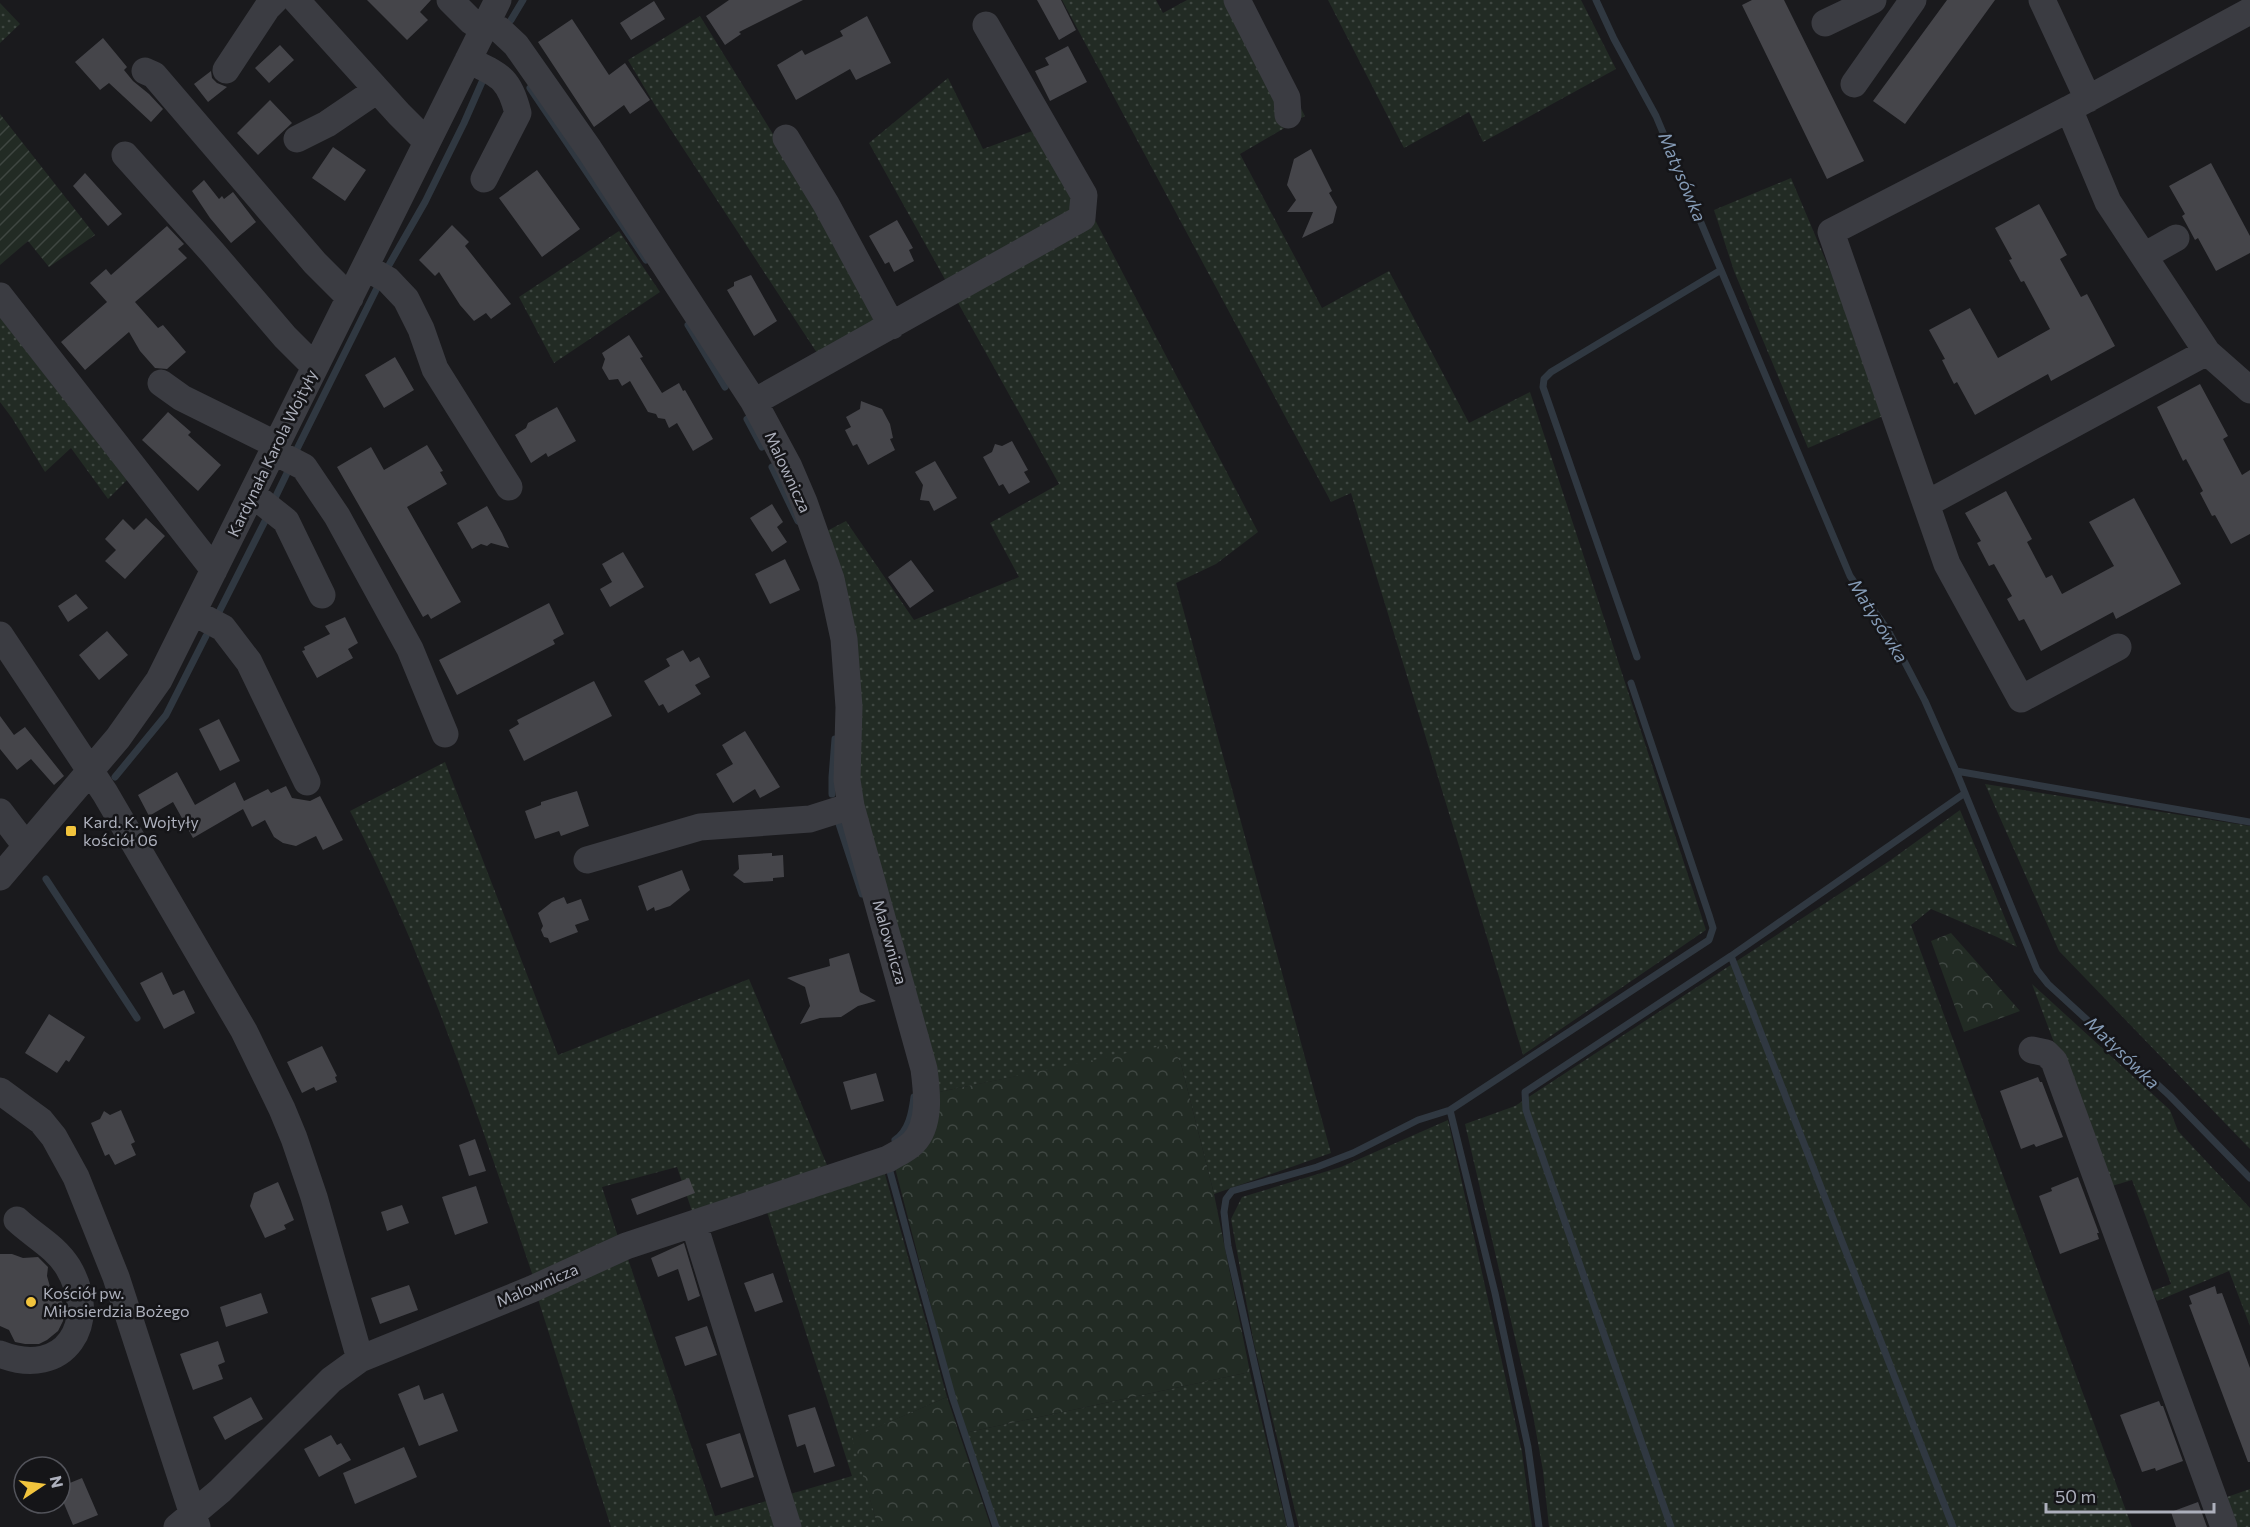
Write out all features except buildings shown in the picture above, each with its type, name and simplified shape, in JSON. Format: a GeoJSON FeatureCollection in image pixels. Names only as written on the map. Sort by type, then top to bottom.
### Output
{"type":"FeatureCollection","features":[{"type":"Feature","properties":{"kind":"street"},"geometry":{"type":"LineString","coordinates":[[226,70],[267,8],[275,0]]}},
{"type":"Feature","properties":{"kind":"street"},"geometry":{"type":"LineString","coordinates":[[296,0],[377,90],[432,133]]}},
{"type":"Feature","properties":{"kind":"street"},"geometry":{"type":"LineString","coordinates":[[314,0],[415,111],[432,133]]}},
{"type":"Feature","properties":{"kind":"street","name":"Malownicza"},"geometry":{"type":"LineString","coordinates":[[0,1091],[41,1120],[54,1137],[76,1177],[116,1277],[189,1522],[331,1380],[360,1359],[532,1289],[626,1246],[888,1159],[914,1143],[921,1128],[927,1094],[924,1069],[851,806],[847,780],[848,675],[844,639],[831,579],[804,502],[789,467],[754,402],[589,149],[530,63],[490,17],[471,21],[450,0]]}},
{"type":"Feature","properties":{"kind":"street"},"geometry":{"type":"LineString","coordinates":[[1236,0],[1287,98],[1288,115]]}},
{"type":"Feature","properties":{"kind":"street"},"geometry":{"type":"LineString","coordinates":[[1825,23],[1873,0]]}},
{"type":"Feature","properties":{"kind":"street"},"geometry":{"type":"LineString","coordinates":[[1854,84],[1913,0]]}},
{"type":"Feature","properties":{"kind":"street"},"geometry":{"type":"LineString","coordinates":[[2042,0],[2078,104],[2108,202],[2207,352],[2250,390]]}},
{"type":"Feature","properties":{"kind":"street"},"geometry":{"type":"LineString","coordinates":[[2118,647],[2021,699],[1947,564],[1831,232],[2078,104],[2250,10]]}},
{"type":"Feature","properties":{"kind":"street","name":"Kardynała Karola Wojtyły"},"geometry":{"type":"LineString","coordinates":[[0,877],[133,718],[153,688],[350,298],[376,273],[432,133],[490,17]]}},
{"type":"Feature","properties":{"kind":"street"},"geometry":{"type":"LineString","coordinates":[[754,402],[1083,218],[1084,195],[986,25]]}},
{"type":"Feature","properties":{"kind":"street"},"geometry":{"type":"LineString","coordinates":[[468,60],[500,75],[513,93],[518,113],[483,179]]}},
{"type":"Feature","properties":{"kind":"street"},"geometry":{"type":"LineString","coordinates":[[145,71],[154,75],[315,263],[350,298]]}},
{"type":"Feature","properties":{"kind":"street"},"geometry":{"type":"LineString","coordinates":[[297,139],[327,124],[377,90]]}},
{"type":"Feature","properties":{"kind":"street"},"geometry":{"type":"LineString","coordinates":[[786,138],[826,204],[892,326]]}},
{"type":"Feature","properties":{"kind":"street"},"geometry":{"type":"LineString","coordinates":[[125,155],[285,338],[315,367]]}},
{"type":"Feature","properties":{"kind":"street"},"geometry":{"type":"LineString","coordinates":[[2144,256],[2176,238]]}},
{"type":"Feature","properties":{"kind":"street"},"geometry":{"type":"LineString","coordinates":[[376,273],[406,298],[421,329],[435,369],[509,487]]}},
{"type":"Feature","properties":{"kind":"street"},"geometry":{"type":"LineString","coordinates":[[0,296],[218,562]]}},
{"type":"Feature","properties":{"kind":"street"},"geometry":{"type":"LineString","coordinates":[[1926,504],[2207,352]]}},
{"type":"Feature","properties":{"kind":"street"},"geometry":{"type":"LineString","coordinates":[[161,383],[182,398],[275,448],[303,467],[337,516],[410,649],[445,734]]}},
{"type":"Feature","properties":{"kind":"street"},"geometry":{"type":"LineString","coordinates":[[134,441],[212,544],[218,562]]}},
{"type":"Feature","properties":{"kind":"street"},"geometry":{"type":"LineString","coordinates":[[252,494],[286,521],[322,595]]}},
{"type":"Feature","properties":{"kind":"street"},"geometry":{"type":"LineString","coordinates":[[193,612],[223,628],[249,662],[307,782]]}},
{"type":"Feature","properties":{"kind":"street"},"geometry":{"type":"LineString","coordinates":[[0,635],[105,793],[244,1031],[282,1109],[314,1197],[360,1359]]}},
{"type":"Feature","properties":{"kind":"street"},"geometry":{"type":"LineString","coordinates":[[587,860],[700,827],[810,819],[851,806]]}},
{"type":"Feature","properties":{"kind":"street"},"geometry":{"type":"LineString","coordinates":[[0,812],[26,846]]}},
{"type":"Feature","properties":{"kind":"street"},"geometry":{"type":"LineString","coordinates":[[2031,1050],[2042,1050],[2054,1061],[2224,1527]]}},
{"type":"Feature","properties":{"kind":"street"},"geometry":{"type":"LineString","coordinates":[[0,1354],[20,1361],[34,1361],[60,1353],[71,1344],[78,1331],[80,1319],[78,1294],[69,1268],[51,1246],[15,1223]]}},
{"type":"Feature","properties":{"kind":"street"},"geometry":{"type":"LineString","coordinates":[[694,1224],[788,1527]]}},
{"type":"Feature","properties":{"kind":"green space"},"geometry":{"type":"Polygon","coordinates":[[[1062,0],[1156,0],[1163,13],[1187,0],[1243,0],[1305,116],[1240,154],[1322,308],[1389,271],[1469,423],[1530,392],[1706,930],[1523,1055],[1351,493],[1331,502],[1062,0]]]}},
{"type":"Feature","properties":{"kind":"green space"},"geometry":{"type":"Polygon","coordinates":[[[1328,0],[1581,0],[1616,69],[1483,142],[1469,112],[1404,148],[1328,0]]]}},
{"type":"Feature","properties":{"kind":"green space"},"geometry":{"type":"Polygon","coordinates":[[[0,3],[20,24],[0,43],[0,3]]]}},
{"type":"Feature","properties":{"kind":"green space"},"geometry":{"type":"Polygon","coordinates":[[[700,16],[818,207],[881,323],[819,356],[656,107],[628,60],[700,16]]]}},
{"type":"Feature","properties":{"kind":"green space"},"geometry":{"type":"Polygon","coordinates":[[[948,78],[983,149],[1046,126],[1258,532],[1216,564],[1176,583],[1331,1153],[1214,1194],[1181,1064],[1171,1045],[934,1093],[860,813],[823,533],[846,521],[914,620],[1019,577],[990,523],[1059,484],[869,143],[948,78]]]}},
{"type":"Feature","properties":{"kind":"green space"},"geometry":{"type":"Polygon","coordinates":[[[0,114],[95,235],[49,267],[28,241],[0,265],[0,114]]]}},
{"type":"Feature","properties":{"kind":"green space"},"geometry":{"type":"Polygon","coordinates":[[[1791,178],[1842,299],[1883,416],[1808,448],[1734,271],[1714,210],[1791,178]]]}},
{"type":"Feature","properties":{"kind":"green space"},"geometry":{"type":"Polygon","coordinates":[[[619,231],[660,292],[554,363],[519,297],[619,231]]]}},
{"type":"Feature","properties":{"kind":"green space"},"geometry":{"type":"Polygon","coordinates":[[[0,311],[129,478],[108,499],[71,448],[45,472],[0,402],[0,311]]]}},
{"type":"Feature","properties":{"kind":"green space"},"geometry":{"type":"Polygon","coordinates":[[[445,762],[558,1055],[749,979],[827,1165],[694,1217],[677,1167],[602,1187],[620,1243],[535,1282],[473,1102],[428,984],[378,867],[350,811],[445,762]]]}},
{"type":"Feature","properties":{"kind":"green space"},"geometry":{"type":"Polygon","coordinates":[[[1985,784],[2250,826],[2250,1149],[2059,951],[1985,784]]]}},
{"type":"Feature","properties":{"kind":"green space"},"geometry":{"type":"Polygon","coordinates":[[[1960,810],[2017,947],[1931,909],[1911,925],[2132,1527],[1549,1527],[1543,1471],[1533,1415],[1465,1124],[1515,1106],[1888,862],[1960,810]]]}},
{"type":"Feature","properties":{"kind":"green space"},"geometry":{"type":"Polygon","coordinates":[[[1951,933],[2020,1011],[1964,1032],[1931,941],[1951,933]]]}},
{"type":"Feature","properties":{"kind":"green space"},"geometry":{"type":"Polygon","coordinates":[[[2032,984],[2170,1110],[2178,1131],[2250,1208],[2250,1326],[2229,1271],[2157,1301],[2152,1291],[2171,1284],[2132,1180],[2112,1186],[2088,1133],[2032,984]]]}},
{"type":"Feature","properties":{"kind":"green space"},"geometry":{"type":"Polygon","coordinates":[[[1171,1044],[1181,1064],[1214,1194],[1250,1372],[964,1433],[894,1164],[934,1093],[1171,1044]]]}},
{"type":"Feature","properties":{"kind":"green space"},"geometry":{"type":"Polygon","coordinates":[[[1448,1120],[1522,1452],[1532,1527],[1299,1527],[1254,1344],[1231,1219],[1242,1197],[1341,1167],[1448,1120]]]}},
{"type":"Feature","properties":{"kind":"green space"},"geometry":{"type":"Polygon","coordinates":[[[883,1167],[947,1397],[853,1438],[878,1527],[611,1527],[537,1296],[627,1256],[715,1516],[852,1476],[766,1209],[883,1167]]]}},
{"type":"Feature","properties":{"kind":"green space"},"geometry":{"type":"Polygon","coordinates":[[[1250,1372],[1287,1527],[999,1527],[964,1433],[1250,1372]]]}},
{"type":"Feature","properties":{"kind":"green space"},"geometry":{"type":"Polygon","coordinates":[[[947,1397],[991,1527],[878,1527],[852,1438],[947,1397]]]}},
{"type":"Feature","properties":{"kind":"green space"},"geometry":{"type":"Polygon","coordinates":[[[2250,1489],[2250,1527],[2238,1527],[2227,1497],[2250,1489]]]}},
{"type":"Feature","properties":{"kind":"waterway"},"geometry":{"type":"LineString","coordinates":[[511,20],[523,0]]}},
{"type":"Feature","properties":{"kind":"waterway","name":"Matysówka"},"geometry":{"type":"LineString","coordinates":[[1596,0],[1614,39],[1656,116],[1850,576],[1889,632],[1925,701],[2037,970],[2048,984],[2170,1096],[2250,1178]]}},
{"type":"Feature","properties":{"kind":"waterway"},"geometry":{"type":"LineString","coordinates":[[385,272],[425,202],[482,82]]}},
{"type":"Feature","properties":{"kind":"waterway"},"geometry":{"type":"LineString","coordinates":[[530,88],[646,260]]}},
{"type":"Feature","properties":{"kind":"waterway"},"geometry":{"type":"LineString","coordinates":[[1637,657],[1543,387],[1544,379],[1551,372],[1721,270]]}},
{"type":"Feature","properties":{"kind":"waterway"},"geometry":{"type":"LineString","coordinates":[[297,449],[380,282]]}},
{"type":"Feature","properties":{"kind":"waterway"},"geometry":{"type":"LineString","coordinates":[[688,325],[725,387]]}},
{"type":"Feature","properties":{"kind":"waterway"},"geometry":{"type":"LineString","coordinates":[[747,419],[762,447]]}},
{"type":"Feature","properties":{"kind":"waterway"},"geometry":{"type":"LineString","coordinates":[[772,467],[798,521]]}},
{"type":"Feature","properties":{"kind":"waterway"},"geometry":{"type":"LineString","coordinates":[[275,498],[288,471]]}},
{"type":"Feature","properties":{"kind":"waterway"},"geometry":{"type":"LineString","coordinates":[[219,612],[265,521]]}},
{"type":"Feature","properties":{"kind":"waterway"},"geometry":{"type":"LineString","coordinates":[[115,777],[166,715],[206,636]]}},
{"type":"Feature","properties":{"kind":"waterway"},"geometry":{"type":"LineString","coordinates":[[1291,1527],[1228,1246],[1224,1212],[1226,1199],[1232,1191],[1317,1167],[1353,1153],[1418,1120],[1450,1110],[1709,940],[1713,928],[1631,683]]}},
{"type":"Feature","properties":{"kind":"waterway"},"geometry":{"type":"LineString","coordinates":[[832,794],[835,739]]}},
{"type":"Feature","properties":{"kind":"waterway"},"geometry":{"type":"LineString","coordinates":[[1956,771],[2250,822]]}},
{"type":"Feature","properties":{"kind":"waterway"},"geometry":{"type":"LineString","coordinates":[[1953,1527],[1731,956],[1965,793]]}},
{"type":"Feature","properties":{"kind":"waterway"},"geometry":{"type":"LineString","coordinates":[[839,824],[862,894]]}},
{"type":"Feature","properties":{"kind":"waterway"},"geometry":{"type":"LineString","coordinates":[[46,879],[137,1018]]}},
{"type":"Feature","properties":{"kind":"waterway"},"geometry":{"type":"LineString","coordinates":[[1671,1527],[1526,1110],[1525,1092],[1731,956]]}},
{"type":"Feature","properties":{"kind":"waterway"},"geometry":{"type":"LineString","coordinates":[[895,1140],[907,1126],[914,1097]]}},
{"type":"Feature","properties":{"kind":"waterway"},"geometry":{"type":"LineString","coordinates":[[1450,1110],[1495,1293],[1528,1447],[1539,1527]]}},
{"type":"Feature","properties":{"kind":"waterway"},"geometry":{"type":"LineString","coordinates":[[889,1168],[953,1399],[996,1527]]}},
{"type":"Feature","properties":{"kind":"place","name":"Kard. K. Wojtyły kościół 06"},"geometry":{"type":"Point","coordinates":[71,831]}},
{"type":"Feature","properties":{"kind":"place","name":"Kościół pw. Miłosierdzia Bożego"},"geometry":{"type":"Point","coordinates":[31,1302]}}]}
